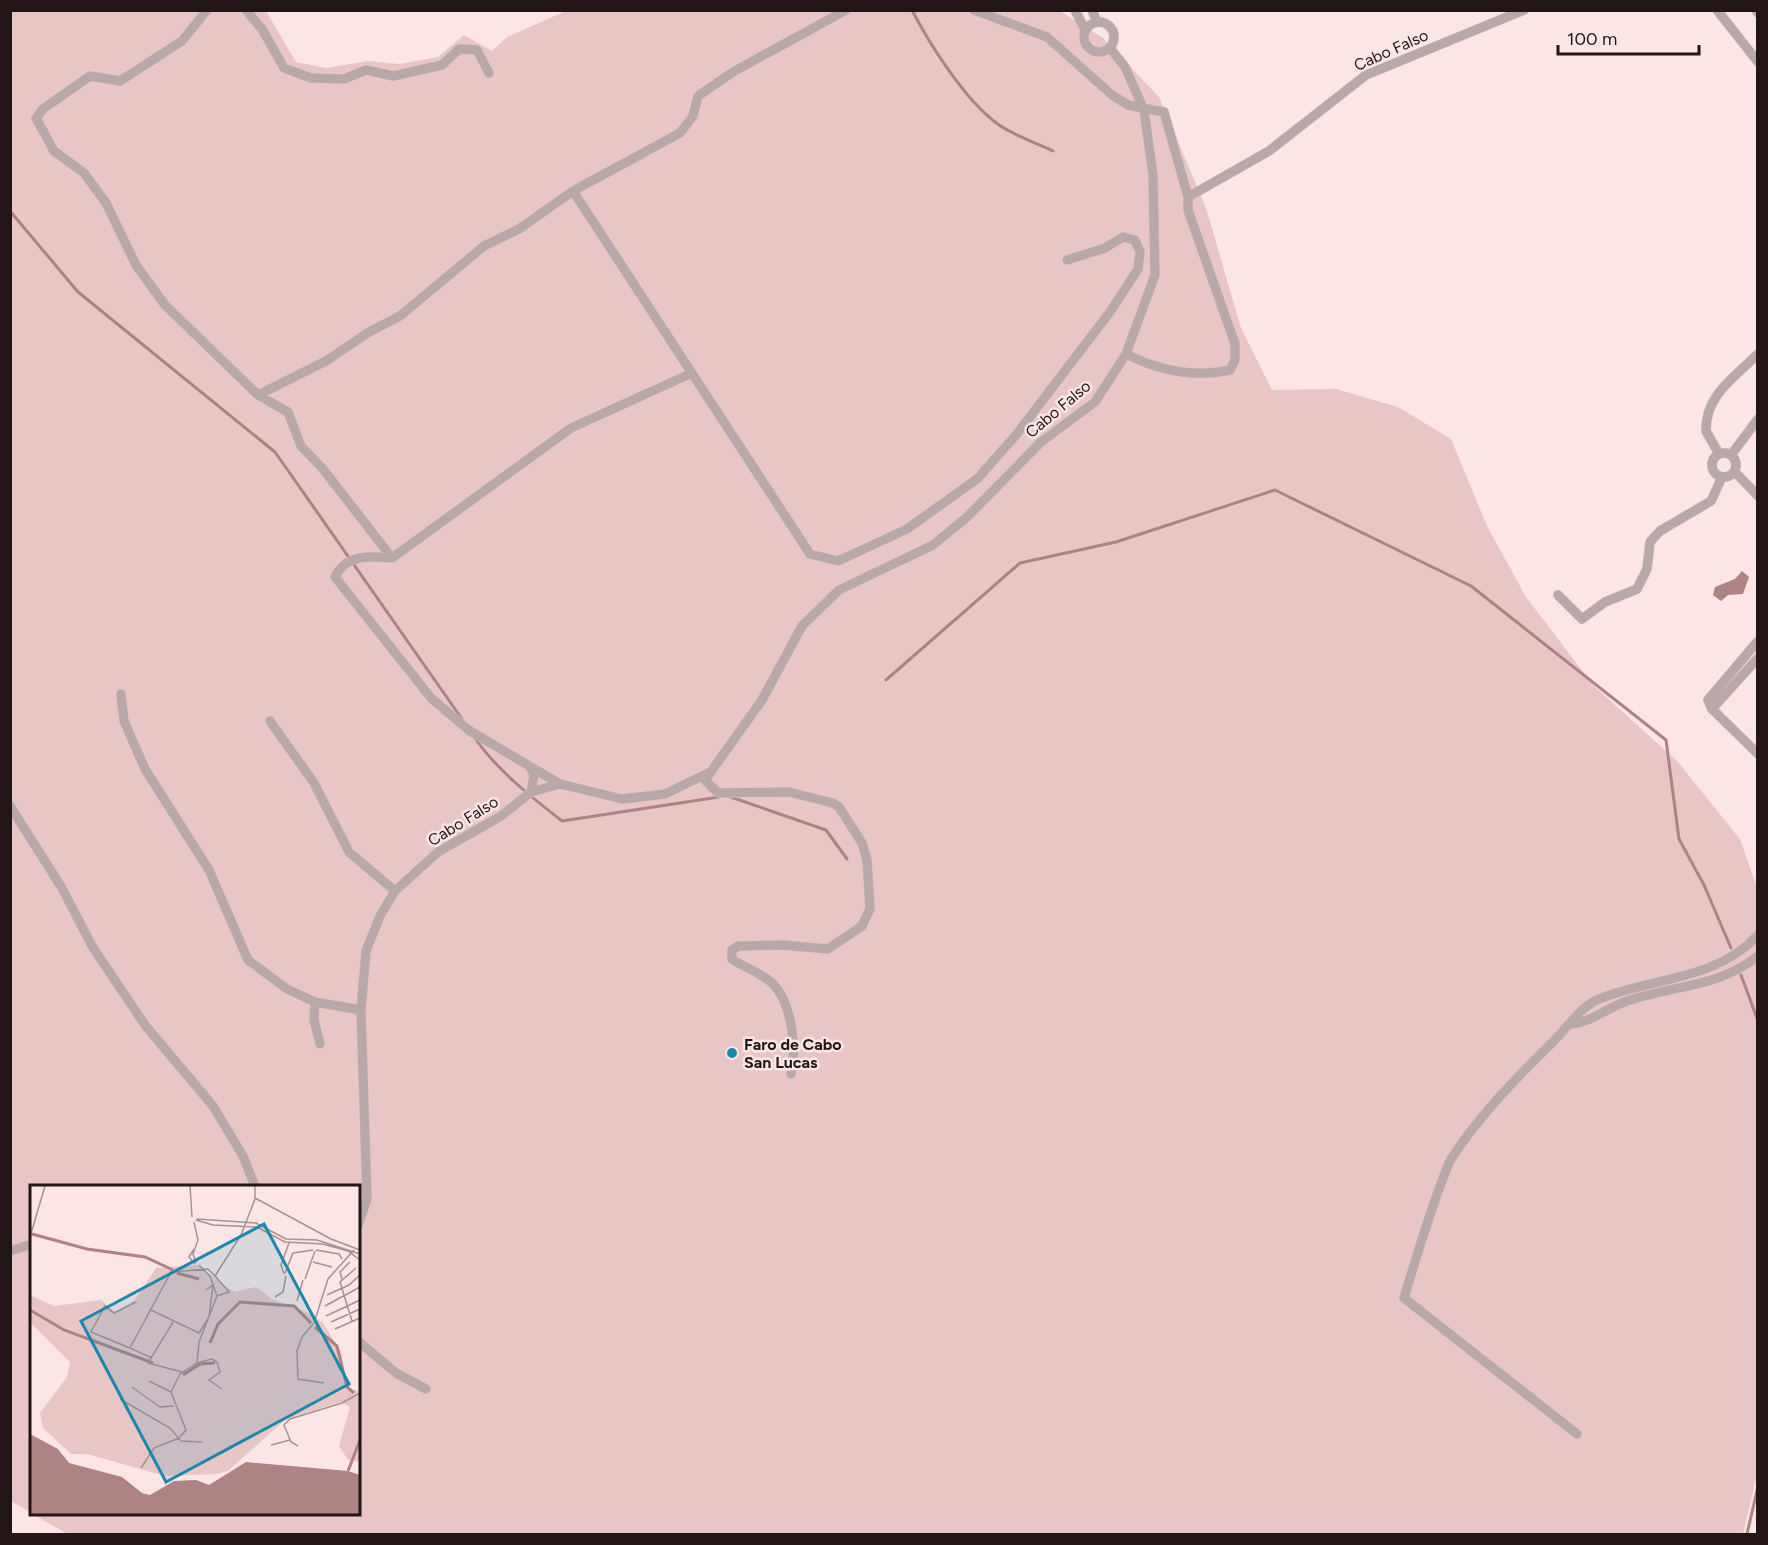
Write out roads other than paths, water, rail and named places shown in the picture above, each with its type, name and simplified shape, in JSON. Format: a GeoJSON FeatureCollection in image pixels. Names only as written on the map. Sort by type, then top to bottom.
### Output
{"type":"FeatureCollection","features":[{"type":"Feature","properties":{"kind":"street"},"geometry":{"type":"LineString","coordinates":[[207,10],[182,41],[153,61],[120,81],[90,76],[43,109],[36,118],[54,152],[84,173],[106,203],[136,265],[165,305],[258,395],[288,412],[301,446],[323,470],[392,558]]}},
{"type":"Feature","properties":{"kind":"street"},"geometry":{"type":"LineString","coordinates":[[246,10],[262,29],[284,68],[311,78],[344,79],[366,70],[393,76],[442,66],[459,49],[477,50],[489,73]]}},
{"type":"Feature","properties":{"kind":"street"},"geometry":{"type":"LineString","coordinates":[[258,395],[326,361],[369,332],[400,316],[484,246],[519,229],[573,191],[680,133],[693,116],[698,96],[733,72],[846,10]]}},
{"type":"Feature","properties":{"kind":"street"},"geometry":{"type":"LineString","coordinates":[[974,10],[1047,36],[1112,95],[1128,105],[1144,110],[1164,112],[1188,196],[1188,210],[1235,344],[1235,360],[1230,370],[1191,372],[1155,368],[1126,354]]}},
{"type":"Feature","properties":{"kind":"street"},"geometry":{"type":"LineString","coordinates":[[1075,10],[1085,30],[1084,39],[1088,48],[1101,52],[1110,48],[1114,39],[1113,30],[1106,23],[1097,22],[1085,30]]}},
{"type":"Feature","properties":{"kind":"street"},"geometry":{"type":"LineString","coordinates":[[1092,10],[1097,22]]}},
{"type":"Feature","properties":{"kind":"street","name":"Cabo Falso"},"geometry":{"type":"LineString","coordinates":[[1188,196],[1284,142],[1366,75],[1524,10]]}},
{"type":"Feature","properties":{"kind":"street"},"geometry":{"type":"LineString","coordinates":[[1717,10],[1758,62]]}},
{"type":"Feature","properties":{"kind":"street","name":"Cabo Falso"},"geometry":{"type":"LineString","coordinates":[[360,1220],[368,1199],[361,1010],[366,951],[380,916],[395,891],[438,852],[501,816],[531,792],[560,784],[622,799],[665,794],[708,773],[762,700],[802,626],[839,590],[933,545],[967,517],[1041,442],[1095,402],[1126,354],[1155,275],[1153,176],[1144,110],[1125,67],[1110,48]]}},
{"type":"Feature","properties":{"kind":"street"},"geometry":{"type":"LineString","coordinates":[[573,191],[810,554],[838,561],[907,529],[978,478],[1016,435],[1110,312],[1137,269],[1140,252],[1135,240],[1123,237],[1105,248],[1067,260]]}},
{"type":"Feature","properties":{"kind":"street"},"geometry":{"type":"LineString","coordinates":[[1719,454],[1706,431],[1711,408],[1729,377],[1758,354]]}},
{"type":"Feature","properties":{"kind":"street"},"geometry":{"type":"LineString","coordinates":[[560,784],[470,731],[431,698],[335,577],[340,565],[351,560],[367,555],[392,558],[571,428],[692,373]]}},
{"type":"Feature","properties":{"kind":"street"},"geometry":{"type":"LineString","coordinates":[[1731,455],[1758,419]]}},
{"type":"Feature","properties":{"kind":"street"},"geometry":{"type":"LineString","coordinates":[[1719,454],[1731,455],[1736,460],[1735,471],[1729,477],[1715,474],[1712,467],[1714,459],[1719,454]]}},
{"type":"Feature","properties":{"kind":"street"},"geometry":{"type":"LineString","coordinates":[[1735,471],[1758,496]]}},
{"type":"Feature","properties":{"kind":"street"},"geometry":{"type":"LineString","coordinates":[[1558,595],[1582,618],[1605,603],[1637,589],[1647,570],[1647,550],[1650,542],[1660,531],[1711,501],[1722,477]]}},
{"type":"Feature","properties":{"kind":"street"},"geometry":{"type":"LineString","coordinates":[[1758,641],[1709,697],[1712,709],[1758,754]]}},
{"type":"Feature","properties":{"kind":"street"},"geometry":{"type":"LineString","coordinates":[[1712,709],[1758,658]]}},
{"type":"Feature","properties":{"kind":"street"},"geometry":{"type":"LineString","coordinates":[[121,694],[124,721],[145,769],[209,870],[248,960],[287,989],[315,1002],[361,1010]]}},
{"type":"Feature","properties":{"kind":"street"},"geometry":{"type":"LineString","coordinates":[[270,721],[314,783],[349,852],[395,891]]}},
{"type":"Feature","properties":{"kind":"street"},"geometry":{"type":"LineString","coordinates":[[530,766],[534,775],[531,792]]}},
{"type":"Feature","properties":{"kind":"street"},"geometry":{"type":"LineString","coordinates":[[708,773],[706,784],[718,793],[789,792],[833,803],[856,834],[867,860],[870,909],[862,926],[847,938],[828,949],[782,945],[738,946],[732,950],[732,959],[772,984],[786,1005],[793,1058],[791,1074]]}},
{"type":"Feature","properties":{"kind":"street"},"geometry":{"type":"LineString","coordinates":[[10,806],[62,888],[92,945],[145,1025],[213,1106],[243,1156],[255,1185]]}},
{"type":"Feature","properties":{"kind":"street"},"geometry":{"type":"LineString","coordinates":[[1577,1434],[1404,1298],[1450,1161],[1510,1084],[1572,1024],[1583,1009],[1598,1000],[1632,987],[1691,975],[1714,966],[1748,946],[1758,935]]}},
{"type":"Feature","properties":{"kind":"street"},"geometry":{"type":"LineString","coordinates":[[1572,1024],[1589,1021],[1626,1001],[1720,978],[1739,970],[1758,954],[1748,946]]}},
{"type":"Feature","properties":{"kind":"street"},"geometry":{"type":"LineString","coordinates":[[1714,966],[1720,978]]}},
{"type":"Feature","properties":{"kind":"street"},"geometry":{"type":"LineString","coordinates":[[315,1002],[314,1020],[320,1044]]}},
{"type":"Feature","properties":{"kind":"street"},"geometry":{"type":"LineString","coordinates":[[10,1251],[30,1245]]}},
{"type":"Feature","properties":{"kind":"street"},"geometry":{"type":"LineString","coordinates":[[360,1343],[396,1373],[426,1389]]}},
{"type":"Feature","properties":{"kind":"waterway"},"geometry":{"type":"LineString","coordinates":[[912,10],[949,70],[983,112],[1008,131],[1053,151]]}},
{"type":"Feature","properties":{"kind":"waterway"},"geometry":{"type":"LineString","coordinates":[[10,211],[78,292],[275,452],[462,719]]}},
{"type":"Feature","properties":{"kind":"waterway"},"geometry":{"type":"LineString","coordinates":[[886,680],[1020,563],[1116,542],[1275,490],[1471,586],[1666,740],[1679,839],[1704,885],[1731,948]]}},
{"type":"Feature","properties":{"kind":"waterway"},"geometry":{"type":"LineString","coordinates":[[474,737],[504,771],[562,821],[719,797]]}},
{"type":"Feature","properties":{"kind":"waterway"},"geometry":{"type":"LineString","coordinates":[[728,796],[826,830],[847,859]]}},
{"type":"Feature","properties":{"kind":"waterway"},"geometry":{"type":"LineString","coordinates":[[1741,975],[1758,1021]]}},
{"type":"Feature","properties":{"kind":"waterway"},"geometry":{"type":"LineString","coordinates":[[1747,1534],[1758,1486]]}},
{"type":"Feature","properties":{"kind":"place","name":"Faro de Cabo San Lucas"},"geometry":{"type":"Point","coordinates":[732,1053]}}]}
